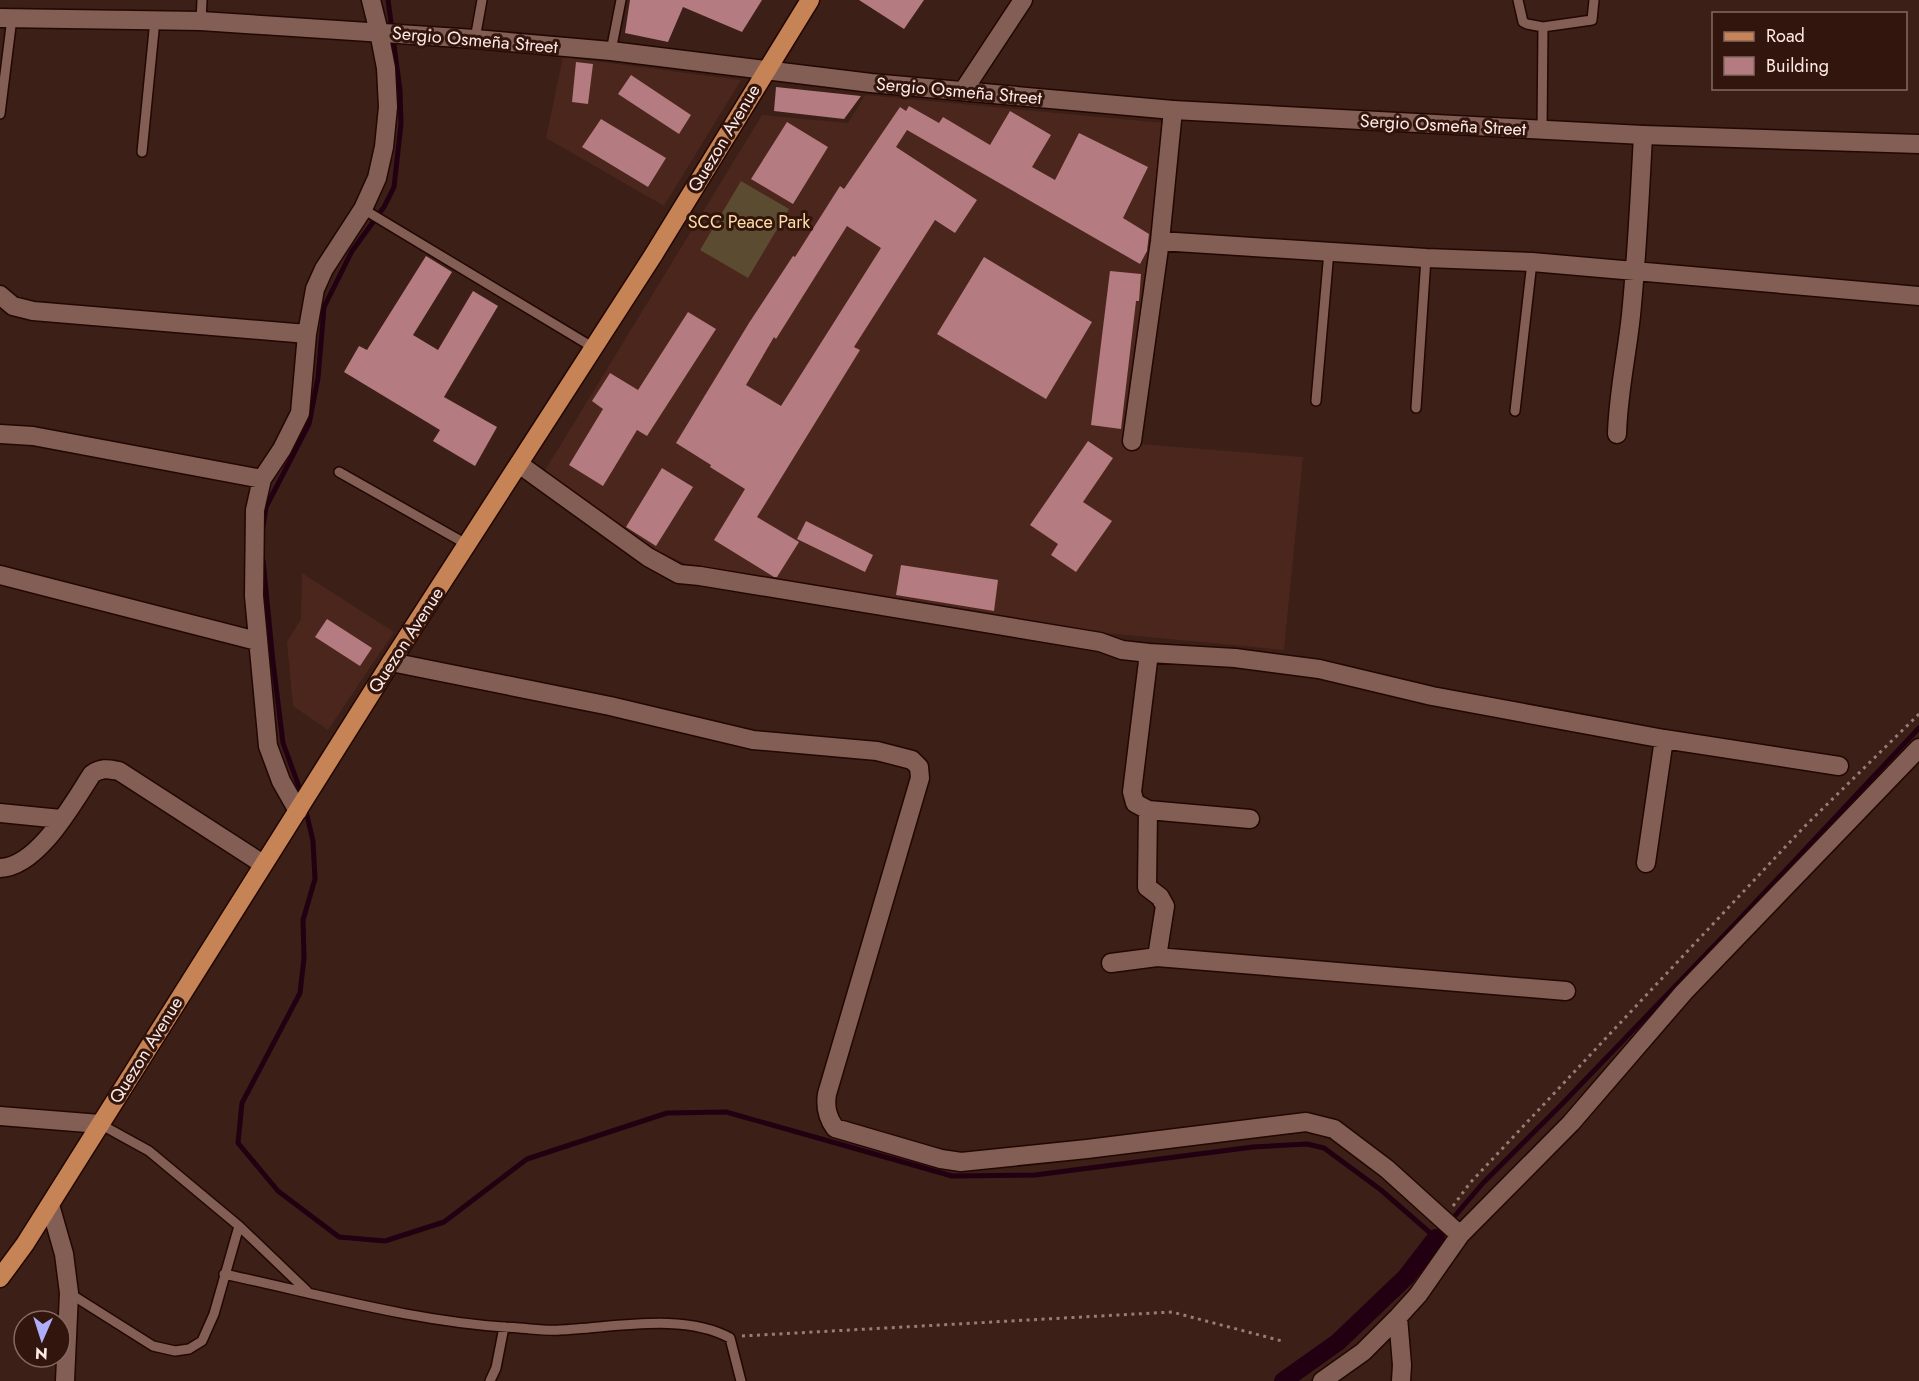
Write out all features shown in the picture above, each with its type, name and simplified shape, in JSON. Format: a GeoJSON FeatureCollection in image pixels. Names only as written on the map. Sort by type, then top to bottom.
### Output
{"type":"FeatureCollection","features":[{"type":"Feature","properties":{"kind":"main road","name":"Quezon Avenue"},"geometry":{"type":"LineString","coordinates":[[2,1268],[25,1244],[50,1205],[391,662],[654,254],[810,0]]}},
{"type":"Feature","properties":{"kind":"street"},"geometry":{"type":"LineString","coordinates":[[298,811],[280,781],[268,746],[254,596],[255,510],[262,479],[282,449],[300,413],[307,334],[315,289],[324,269],[366,211],[377,178],[384,147],[388,107],[386,68],[371,0]]}},
{"type":"Feature","properties":{"kind":"street"},"geometry":{"type":"LineString","coordinates":[[963,91],[1023,0]]}},
{"type":"Feature","properties":{"kind":"street","name":"Sergio Osmeña Street"},"geometry":{"type":"LineString","coordinates":[[6,18],[201,21],[475,39],[611,51],[765,71],[1173,110],[1643,135],[1919,144]]}},
{"type":"Feature","properties":{"kind":"street"},"geometry":{"type":"LineString","coordinates":[[1132,441],[1160,241],[1173,110]]}},
{"type":"Feature","properties":{"kind":"street"},"geometry":{"type":"LineString","coordinates":[[1617,434],[1635,271],[1643,135]]}},
{"type":"Feature","properties":{"kind":"street"},"geometry":{"type":"LineString","coordinates":[[1160,241],[1426,258],[1532,262],[1919,296]]}},
{"type":"Feature","properties":{"kind":"street"},"geometry":{"type":"LineString","coordinates":[[0,295],[13,306],[33,311],[307,334]]}},
{"type":"Feature","properties":{"kind":"street"},"geometry":{"type":"LineString","coordinates":[[0,434],[33,436],[262,479]]}},
{"type":"Feature","properties":{"kind":"street"},"geometry":{"type":"LineString","coordinates":[[519,464],[648,556],[679,574],[1100,642],[1122,650],[1235,658],[1319,669],[1432,696],[1664,739],[1839,766]]}},
{"type":"Feature","properties":{"kind":"street"},"geometry":{"type":"LineString","coordinates":[[0,575],[257,641]]}},
{"type":"Feature","properties":{"kind":"street"},"geometry":{"type":"LineString","coordinates":[[1149,653],[1132,792],[1135,803],[1148,810],[1250,819]]}},
{"type":"Feature","properties":{"kind":"street"},"geometry":{"type":"LineString","coordinates":[[391,662],[610,706],[753,740],[876,751],[912,760],[919,767],[920,778],[827,1094],[829,1119],[835,1128],[941,1159],[961,1162],[1306,1122],[1318,1124],[1334,1129],[1387,1169],[1460,1235]]}},
{"type":"Feature","properties":{"kind":"street"},"geometry":{"type":"LineString","coordinates":[[1646,863],[1664,739]]}},
{"type":"Feature","properties":{"kind":"street"},"geometry":{"type":"LineString","coordinates":[[1322,1381],[1363,1352],[1398,1317],[1418,1295],[1460,1235],[1570,1123],[1684,992],[1919,748]]}},
{"type":"Feature","properties":{"kind":"street"},"geometry":{"type":"LineString","coordinates":[[0,868],[24,861],[62,819],[92,774],[105,768],[119,771],[263,864]]}},
{"type":"Feature","properties":{"kind":"street"},"geometry":{"type":"LineString","coordinates":[[1148,810],[1147,887],[1160,897],[1165,906],[1157,957]]}},
{"type":"Feature","properties":{"kind":"street"},"geometry":{"type":"LineString","coordinates":[[0,813],[62,819]]}},
{"type":"Feature","properties":{"kind":"street"},"geometry":{"type":"LineString","coordinates":[[1111,963],[1157,957],[1566,991]]}},
{"type":"Feature","properties":{"kind":"street"},"geometry":{"type":"LineString","coordinates":[[0,1116],[100,1124]]}},
{"type":"Feature","properties":{"kind":"street"},"geometry":{"type":"LineString","coordinates":[[50,1205],[64,1254],[69,1293],[65,1381]]}},
{"type":"Feature","properties":{"kind":"street"},"geometry":{"type":"LineString","coordinates":[[1398,1317],[1401,1381]]}},
{"type":"Feature","properties":{"kind":"lane"},"geometry":{"type":"LineString","coordinates":[[201,21],[202,0]]}},
{"type":"Feature","properties":{"kind":"lane"},"geometry":{"type":"LineString","coordinates":[[475,39],[482,0]]}},
{"type":"Feature","properties":{"kind":"lane"},"geometry":{"type":"LineString","coordinates":[[611,51],[621,0]]}},
{"type":"Feature","properties":{"kind":"lane"},"geometry":{"type":"LineString","coordinates":[[1518,0],[1523,22],[1543,27],[1592,20],[1594,0]]}},
{"type":"Feature","properties":{"kind":"lane"},"geometry":{"type":"LineString","coordinates":[[0,114],[6,18]]}},
{"type":"Feature","properties":{"kind":"lane"},"geometry":{"type":"LineString","coordinates":[[142,152],[155,20]]}},
{"type":"Feature","properties":{"kind":"lane"},"geometry":{"type":"LineString","coordinates":[[1542,130],[1543,27]]}},
{"type":"Feature","properties":{"kind":"lane"},"geometry":{"type":"LineString","coordinates":[[366,211],[594,348]]}},
{"type":"Feature","properties":{"kind":"lane"},"geometry":{"type":"LineString","coordinates":[[1316,401],[1329,251]]}},
{"type":"Feature","properties":{"kind":"lane"},"geometry":{"type":"LineString","coordinates":[[1416,408],[1426,258]]}},
{"type":"Feature","properties":{"kind":"lane"},"geometry":{"type":"LineString","coordinates":[[1515,411],[1532,262]]}},
{"type":"Feature","properties":{"kind":"lane"},"geometry":{"type":"LineString","coordinates":[[339,472],[468,545]]}},
{"type":"Feature","properties":{"kind":"lane"},"geometry":{"type":"LineString","coordinates":[[100,1124],[149,1151],[239,1226],[308,1293]]}},
{"type":"Feature","properties":{"kind":"lane"},"geometry":{"type":"LineString","coordinates":[[69,1293],[153,1346],[175,1351],[189,1349],[202,1341],[214,1314],[239,1226]]}},
{"type":"Feature","properties":{"kind":"lane"},"geometry":{"type":"LineString","coordinates":[[224,1274],[446,1321],[504,1328],[557,1330],[634,1325],[683,1325],[717,1331],[730,1338],[741,1381]]}},
{"type":"Feature","properties":{"kind":"lane"},"geometry":{"type":"LineString","coordinates":[[490,1381],[496,1368],[504,1328]]}},
{"type":"Feature","properties":{"kind":"path"},"geometry":{"type":"LineString","coordinates":[[1443,1219],[1470,1183],[1804,826],[1919,714]]}},
{"type":"Feature","properties":{"kind":"path"},"geometry":{"type":"LineString","coordinates":[[730,1338],[750,1334],[1172,1312],[1282,1341]]}},
{"type":"Feature","properties":{"kind":"shaded area"},"geometry":{"type":"Polygon","coordinates":[[[563,57],[741,80],[664,206],[546,138],[563,57]]]}},
{"type":"Feature","properties":{"kind":"shaded area"},"geometry":{"type":"Polygon","coordinates":[[[865,95],[1164,123],[1152,256],[1127,443],[1303,457],[1284,650],[1095,632],[686,564],[647,546],[544,472],[762,115],[848,123],[865,95]]]}},
{"type":"Feature","properties":{"kind":"shaded area"},"geometry":{"type":"Polygon","coordinates":[[[302,573],[394,632],[328,730],[293,706],[287,642],[301,619],[302,573]]]}},
{"type":"Feature","properties":{"kind":"green space","name":"SCC Peace Park"},"geometry":{"type":"Polygon","coordinates":[[[741,181],[789,209],[748,278],[700,250],[741,181]]]}},
{"type":"Feature","properties":{"kind":"building"},"geometry":{"type":"Polygon","coordinates":[[[630,0],[762,0],[742,32],[683,7],[668,42],[625,33],[630,0]]]}},
{"type":"Feature","properties":{"kind":"building"},"geometry":{"type":"Polygon","coordinates":[[[859,0],[924,0],[904,29],[859,0]]]}},
{"type":"Feature","properties":{"kind":"building"},"geometry":{"type":"Polygon","coordinates":[[[576,62],[593,64],[588,104],[572,102],[576,62]]]}},
{"type":"Feature","properties":{"kind":"building"},"geometry":{"type":"Polygon","coordinates":[[[631,75],[691,115],[679,134],[618,94],[631,75]]]}},
{"type":"Feature","properties":{"kind":"building"},"geometry":{"type":"Polygon","coordinates":[[[776,87],[861,96],[844,119],[774,111],[776,87]]]}},
{"type":"Feature","properties":{"kind":"building"},"geometry":{"type":"Polygon","coordinates":[[[909,106],[939,123],[943,117],[990,145],[1010,111],[1051,135],[1032,167],[1055,180],[1079,133],[1148,167],[1123,218],[1149,234],[1147,251],[1140,264],[907,130],[896,147],[977,200],[955,233],[935,220],[854,347],[860,350],[757,517],[799,542],[777,577],[774,577],[714,540],[745,489],[676,443],[749,323],[840,186],[844,189],[900,107],[906,111],[909,106]],[[847,226],[776,339],[774,337],[746,385],[781,406],[881,248],[847,226]]]}},
{"type":"Feature","properties":{"kind":"building"},"geometry":{"type":"Polygon","coordinates":[[[601,119],[666,158],[648,187],[582,147],[601,119]]]}},
{"type":"Feature","properties":{"kind":"building"},"geometry":{"type":"Polygon","coordinates":[[[787,122],[828,147],[793,204],[751,179],[787,122]]]}},
{"type":"Feature","properties":{"kind":"building"},"geometry":{"type":"Polygon","coordinates":[[[426,256],[452,272],[413,335],[438,350],[473,291],[498,306],[444,397],[497,427],[475,466],[433,441],[440,430],[344,372],[359,346],[367,350],[426,256]]]}},
{"type":"Feature","properties":{"kind":"building"},"geometry":{"type":"Polygon","coordinates":[[[984,257],[1092,322],[1046,399],[937,334],[984,257]]]}},
{"type":"Feature","properties":{"kind":"building"},"geometry":{"type":"Polygon","coordinates":[[[1110,271],[1141,274],[1121,429],[1091,425],[1110,271]]]}},
{"type":"Feature","properties":{"kind":"building"},"geometry":{"type":"Polygon","coordinates":[[[688,312],[716,329],[647,436],[637,430],[603,486],[569,465],[603,409],[592,401],[610,373],[638,390],[688,312]]]}},
{"type":"Feature","properties":{"kind":"building"},"geometry":{"type":"Polygon","coordinates":[[[1088,441],[1113,458],[1083,502],[1112,521],[1076,572],[1051,555],[1058,544],[1030,525],[1088,441]]]}},
{"type":"Feature","properties":{"kind":"building"},"geometry":{"type":"Polygon","coordinates":[[[662,468],[693,487],[656,546],[626,527],[662,468]]]}},
{"type":"Feature","properties":{"kind":"building"},"geometry":{"type":"Polygon","coordinates":[[[806,521],[873,555],[865,572],[797,539],[806,521]]]}},
{"type":"Feature","properties":{"kind":"building"},"geometry":{"type":"Polygon","coordinates":[[[901,565],[998,580],[994,611],[896,595],[901,565]]]}},
{"type":"Feature","properties":{"kind":"building"},"geometry":{"type":"Polygon","coordinates":[[[327,619],[372,648],[360,666],[315,637],[327,619]]]}},
{"type":"Feature","properties":{"kind":"waterway"},"geometry":{"type":"LineString","coordinates":[[263,527],[266,507],[309,424],[318,378],[324,307],[352,251],[384,207],[394,187],[401,124],[400,90],[388,0]]}},
{"type":"Feature","properties":{"kind":"waterway"},"geometry":{"type":"LineString","coordinates":[[263,560],[283,743],[302,795]]}},
{"type":"Feature","properties":{"kind":"waterway"},"geometry":{"type":"LineString","coordinates":[[305,807],[313,841],[315,879],[303,920],[304,958],[300,993],[242,1103],[238,1143],[278,1191],[339,1237],[385,1241],[444,1222],[527,1159],[667,1113],[726,1112],[952,1176],[1035,1175],[1253,1147],[1307,1144],[1324,1148],[1381,1190],[1436,1238],[1483,1183],[1737,922],[1919,728]]}},
{"type":"Feature","properties":{"kind":"waterway"},"geometry":{"type":"LineString","coordinates":[[1283,1381],[1338,1342],[1406,1277],[1436,1238]]}}]}
